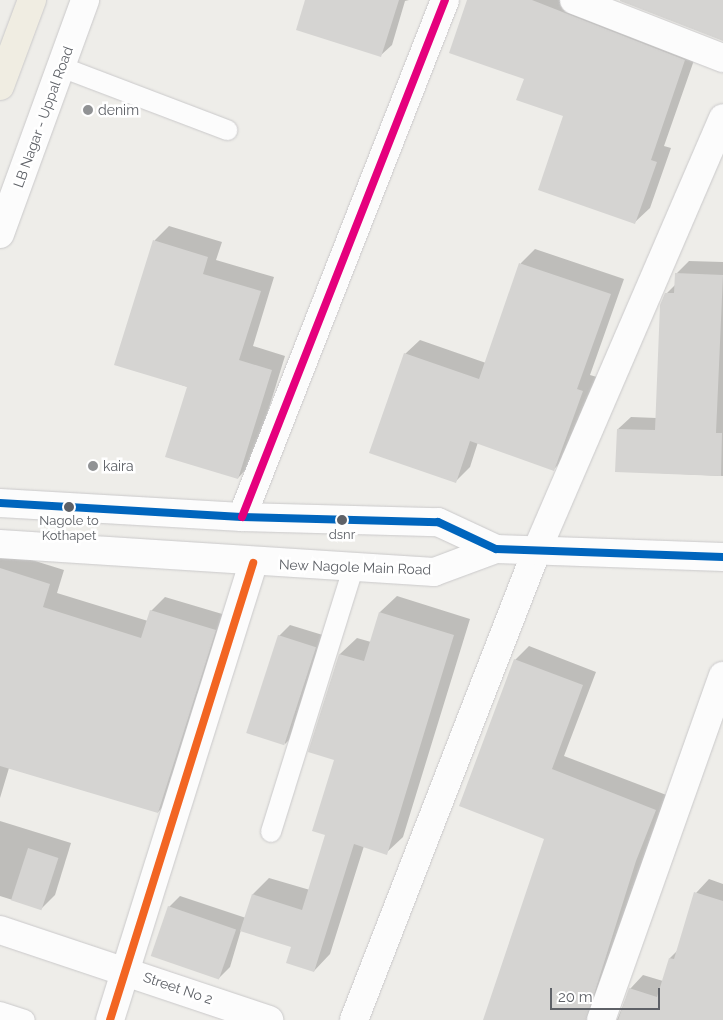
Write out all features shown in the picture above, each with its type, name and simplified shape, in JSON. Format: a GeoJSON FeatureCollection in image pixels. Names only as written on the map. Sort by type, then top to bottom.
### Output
{"type":"FeatureCollection","features":[{"type":"Feature","properties":{"kind":"highway"},"geometry":{"type":"LineString","coordinates":[[0,86],[32,0]]}},
{"type":"Feature","properties":{"kind":"street","name":"LB Nagar - Uppal Road"},"geometry":{"type":"LineString","coordinates":[[0,234],[85,0]]}},
{"type":"Feature","properties":{"kind":"street"},"geometry":{"type":"LineString","coordinates":[[242,517],[444,0]]}},
{"type":"Feature","properties":{"kind":"street"},"geometry":{"type":"LineString","coordinates":[[574,0],[723,58]]}},
{"type":"Feature","properties":{"kind":"street"},"geometry":{"type":"LineString","coordinates":[[354,1020],[537,550],[723,118]]}},
{"type":"Feature","properties":{"kind":"street","name":"New Nagole Main Road"},"geometry":{"type":"LineString","coordinates":[[0,503],[242,517],[438,522],[496,548],[723,557]]}},
{"type":"Feature","properties":{"kind":"street","name":"New Nagole Main Road"},"geometry":{"type":"LineString","coordinates":[[0,544],[253,563],[434,572],[496,548]]}},
{"type":"Feature","properties":{"kind":"street"},"geometry":{"type":"LineString","coordinates":[[110,1020],[128,971],[253,563]]}},
{"type":"Feature","properties":{"kind":"street"},"geometry":{"type":"LineString","coordinates":[[601,1020],[723,676]]}},
{"type":"Feature","properties":{"kind":"street","name":"Street No 2"},"geometry":{"type":"LineString","coordinates":[[0,930],[128,971],[269,1020]]}},
{"type":"Feature","properties":{"kind":"lane"},"geometry":{"type":"LineString","coordinates":[[61,67],[228,130]]}},
{"type":"Feature","properties":{"kind":"lane"},"geometry":{"type":"LineString","coordinates":[[271,832],[353,569]]}},
{"type":"Feature","properties":{"kind":"lane"},"geometry":{"type":"LineString","coordinates":[[0,1012],[25,1020]]}},
{"type":"Feature","properties":{"kind":"building"},"geometry":{"type":"Polygon","coordinates":[[[305,0],[399,0],[381,57],[296,30],[305,0]]]}},
{"type":"Feature","properties":{"kind":"building"},"geometry":{"type":"Polygon","coordinates":[[[467,0],[532,0],[685,60],[651,160],[657,162],[635,224],[538,190],[563,116],[516,100],[524,79],[449,53],[467,0]]]}},
{"type":"Feature","properties":{"kind":"building"},"geometry":{"type":"Polygon","coordinates":[[[723,0],[723,41],[620,1],[723,0]]]}},
{"type":"Feature","properties":{"kind":"building"},"geometry":{"type":"Polygon","coordinates":[[[153,240],[208,257],[203,274],[261,291],[239,360],[272,370],[238,479],[165,457],[187,387],[114,365],[153,240]]]}},
{"type":"Feature","properties":{"kind":"building"},"geometry":{"type":"Polygon","coordinates":[[[519,263],[611,294],[577,389],[583,391],[554,471],[470,441],[456,483],[369,453],[404,353],[479,379],[519,263]]]}},
{"type":"Feature","properties":{"kind":"building"},"geometry":{"type":"Polygon","coordinates":[[[675,273],[723,275],[716,433],[722,433],[721,476],[615,472],[617,429],[655,430],[660,305],[665,293],[674,293],[675,273]]]}},
{"type":"Feature","properties":{"kind":"building"},"geometry":{"type":"Polygon","coordinates":[[[0,568],[50,584],[43,607],[141,638],[150,610],[216,630],[158,813],[0,766],[0,568]]]}},
{"type":"Feature","properties":{"kind":"building"},"geometry":{"type":"Polygon","coordinates":[[[379,612],[454,635],[387,855],[354,844],[314,972],[286,963],[291,947],[240,931],[252,894],[302,910],[325,835],[312,831],[334,760],[308,752],[339,654],[364,661],[379,612]]]}},
{"type":"Feature","properties":{"kind":"building"},"geometry":{"type":"Polygon","coordinates":[[[278,635],[316,647],[284,745],[246,733],[278,635]]]}},
{"type":"Feature","properties":{"kind":"building"},"geometry":{"type":"Polygon","coordinates":[[[514,659],[583,685],[552,769],[656,810],[636,861],[586,1020],[483,1020],[544,839],[459,806],[514,659]]]}},
{"type":"Feature","properties":{"kind":"building"},"geometry":{"type":"Polygon","coordinates":[[[28,848],[58,858],[41,910],[11,900],[28,848]]]}},
{"type":"Feature","properties":{"kind":"building"},"geometry":{"type":"Polygon","coordinates":[[[694,892],[723,901],[723,1020],[618,1020],[629,988],[657,997],[669,958],[674,959],[694,892]]]}},
{"type":"Feature","properties":{"kind":"building"},"geometry":{"type":"Polygon","coordinates":[[[168,906],[236,929],[219,980],[151,956],[168,906]]]}},
{"type":"Feature","properties":{"kind":"transit line"},"geometry":{"type":"LineString","coordinates":[[242,517],[445,0]]}},
{"type":"Feature","properties":{"kind":"transit line"},"geometry":{"type":"LineString","coordinates":[[0,503],[242,517],[438,522],[496,549],[723,557]]}},
{"type":"Feature","properties":{"kind":"transit line"},"geometry":{"type":"LineString","coordinates":[[110,1020],[253,563]]}},
{"type":"Feature","properties":{"kind":"place","name":"denim"},"geometry":{"type":"Point","coordinates":[88,110]}},
{"type":"Feature","properties":{"kind":"place","name":"kaira"},"geometry":{"type":"Point","coordinates":[93,466]}},
{"type":"Feature","properties":{"kind":"place","name":"Nagole to Kothapet"},"geometry":{"type":"Point","coordinates":[69,507]}},
{"type":"Feature","properties":{"kind":"place","name":"dsnr"},"geometry":{"type":"Point","coordinates":[342,520]}}]}
